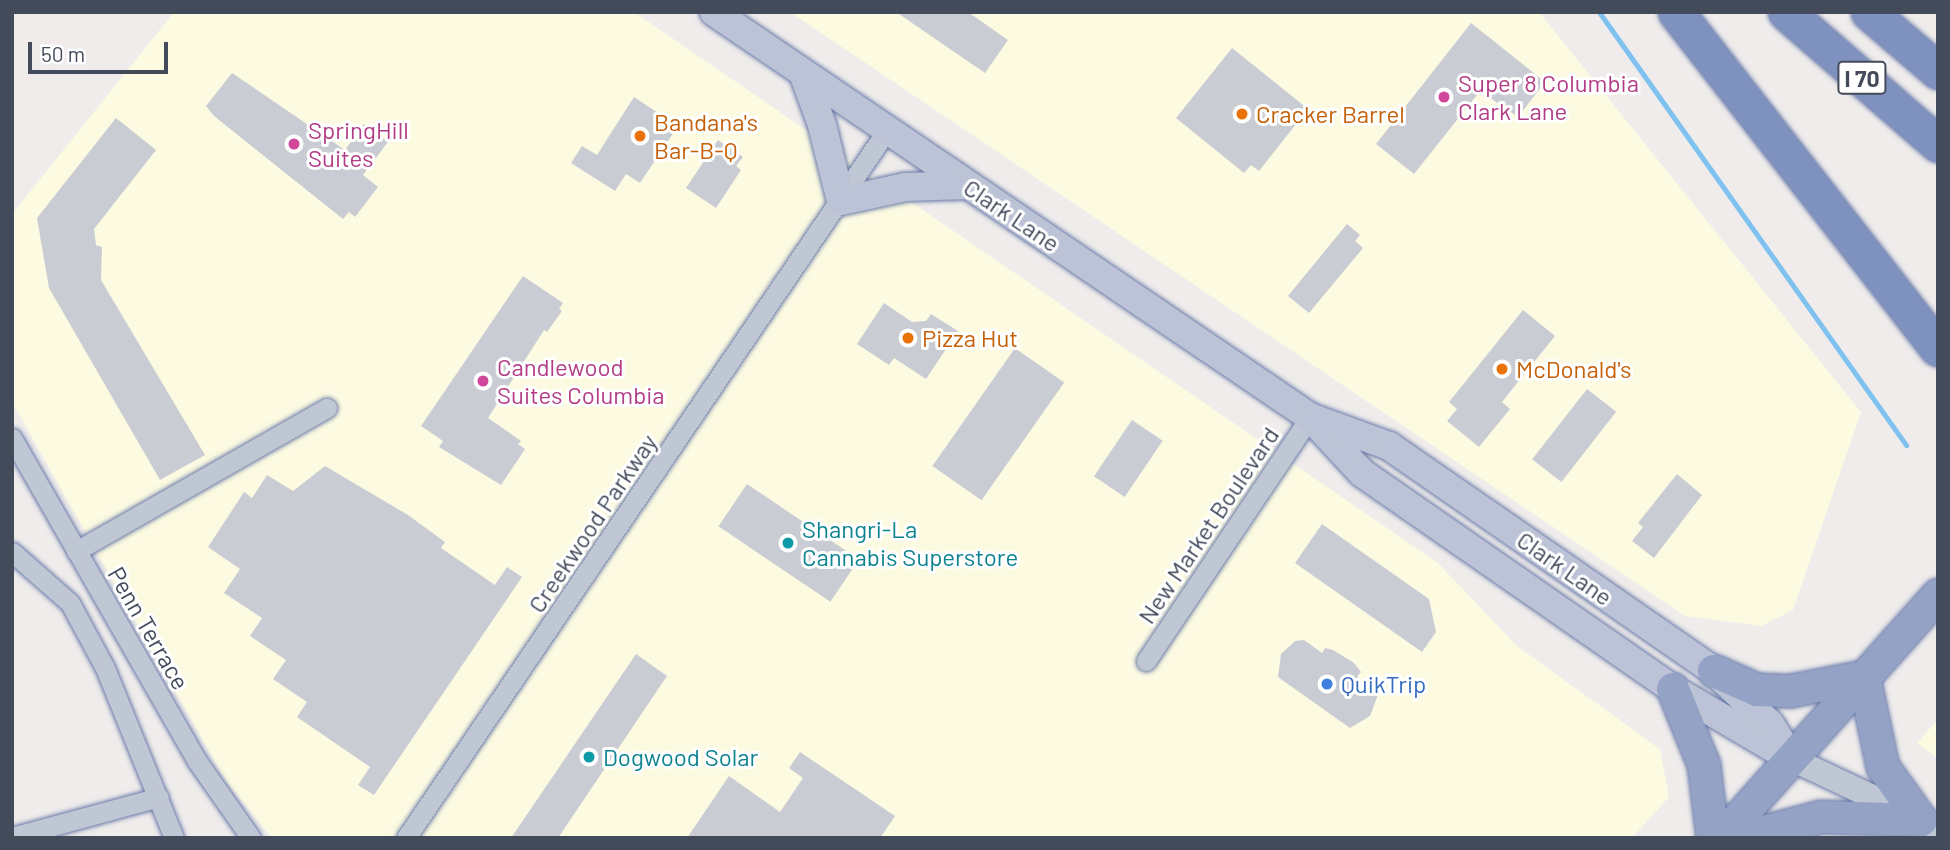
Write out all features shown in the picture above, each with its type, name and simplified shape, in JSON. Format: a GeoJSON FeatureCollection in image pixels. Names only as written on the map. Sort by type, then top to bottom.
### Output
{"type":"FeatureCollection","features":[{"type":"Feature","properties":{"kind":"highway"},"geometry":{"type":"LineString","coordinates":[[1676,12],[1938,348]]}},
{"type":"Feature","properties":{"kind":"highway","name":"I 70"},"geometry":{"type":"LineString","coordinates":[[1786,12],[1938,144]]}},
{"type":"Feature","properties":{"kind":"highway","name":"I 70"},"geometry":{"type":"LineString","coordinates":[[1869,12],[1938,71]]}},
{"type":"Feature","properties":{"kind":"highway"},"geometry":{"type":"LineString","coordinates":[[1721,838],[1938,596]]}},
{"type":"Feature","properties":{"kind":"highway"},"geometry":{"type":"LineString","coordinates":[[1714,671],[1757,690],[1791,691],[1864,677]]}},
{"type":"Feature","properties":{"kind":"highway"},"geometry":{"type":"LineString","coordinates":[[1864,677],[1883,767],[1930,824]]}},
{"type":"Feature","properties":{"kind":"highway"},"geometry":{"type":"LineString","coordinates":[[1673,689],[1704,765],[1713,838]]}},
{"type":"Feature","properties":{"kind":"highway"},"geometry":{"type":"LineString","coordinates":[[1741,838],[1821,817],[1930,824]]}},
{"type":"Feature","properties":{"kind":"main road","name":"Clark Lane"},"geometry":{"type":"LineString","coordinates":[[714,12],[1310,417],[1362,473],[1673,689],[1792,759]]}},
{"type":"Feature","properties":{"kind":"main road"},"geometry":{"type":"LineString","coordinates":[[803,73],[822,125],[841,201],[906,187],[968,185]]}},
{"type":"Feature","properties":{"kind":"main road","name":"Clark Lane"},"geometry":{"type":"LineString","coordinates":[[1310,417],[1389,446],[1714,671],[1770,723],[1792,759]]}},
{"type":"Feature","properties":{"kind":"street","name":"Creekwood Parkway"},"geometry":{"type":"LineString","coordinates":[[406,838],[887,130]]}},
{"type":"Feature","properties":{"kind":"street"},"geometry":{"type":"LineString","coordinates":[[76,551],[327,408]]}},
{"type":"Feature","properties":{"kind":"street","name":"New Market Boulevard"},"geometry":{"type":"LineString","coordinates":[[1146,661],[1310,417]]}},
{"type":"Feature","properties":{"kind":"street","name":"Penn Terrace"},"geometry":{"type":"LineString","coordinates":[[12,438],[197,761],[251,838]]}},
{"type":"Feature","properties":{"kind":"street"},"geometry":{"type":"LineString","coordinates":[[12,552],[70,603],[105,668],[174,838]]}},
{"type":"Feature","properties":{"kind":"street","name":"Clark Lane"},"geometry":{"type":"LineString","coordinates":[[1792,759],[1930,824]]}},
{"type":"Feature","properties":{"kind":"street"},"geometry":{"type":"LineString","coordinates":[[12,837],[159,797]]}},
{"type":"Feature","properties":{"kind":"shaded area"},"geometry":{"type":"Polygon","coordinates":[[[174,12],[634,12],[1438,563],[1517,646],[1660,749],[1669,797],[1632,838],[272,838],[226,781],[12,402],[12,214],[174,12]]]}},
{"type":"Feature","properties":{"kind":"shaded area"},"geometry":{"type":"Polygon","coordinates":[[[790,12],[1539,12],[1861,412],[1793,610],[1761,626],[1685,616],[790,12]]]}},
{"type":"Feature","properties":{"kind":"shaded area"},"geometry":{"type":"Polygon","coordinates":[[[1938,719],[1938,759],[1917,743],[1938,719]]]}},
{"type":"Feature","properties":{"kind":"building"},"geometry":{"type":"Polygon","coordinates":[[[896,12],[968,12],[1008,40],[985,73],[896,12]]]}},
{"type":"Feature","properties":{"kind":"building","name":"Super 8 Columbia Clark Lane"},"geometry":{"type":"Polygon","coordinates":[[[1471,23],[1545,82],[1518,117],[1480,91],[1414,174],[1376,144],[1471,23]]]}},
{"type":"Feature","properties":{"kind":"building","name":"Cracker Barrel"},"geometry":{"type":"Polygon","coordinates":[[[1232,48],[1308,109],[1259,171],[1251,165],[1244,173],[1176,118],[1232,48]]]}},
{"type":"Feature","properties":{"kind":"building","name":"SpringHill Suites"},"geometry":{"type":"Polygon","coordinates":[[[232,73],[345,150],[364,124],[388,142],[363,175],[378,187],[355,217],[349,212],[343,219],[214,116],[206,106],[232,73]]]}},
{"type":"Feature","properties":{"kind":"building","name":"Bandana's Bar-B-Q"},"geometry":{"type":"Polygon","coordinates":[[[634,97],[678,126],[640,183],[626,174],[615,191],[571,163],[582,146],[597,155],[634,97]]]}},
{"type":"Feature","properties":{"kind":"building"},"geometry":{"type":"Polygon","coordinates":[[[116,118],[156,150],[94,229],[96,245],[102,247],[101,280],[205,455],[160,480],[49,288],[37,218],[116,118]]]}},
{"type":"Feature","properties":{"kind":"building"},"geometry":{"type":"Polygon","coordinates":[[[718,140],[743,157],[736,166],[741,170],[716,208],[686,188],[718,140]]]}},
{"type":"Feature","properties":{"kind":"building"},"geometry":{"type":"Polygon","coordinates":[[[1347,224],[1360,235],[1355,241],[1363,248],[1309,313],[1288,296],[1347,224]]]}},
{"type":"Feature","properties":{"kind":"building","name":"Candlewood Suites Columbia"},"geometry":{"type":"Polygon","coordinates":[[[523,276],[563,303],[559,309],[562,311],[547,332],[544,330],[488,418],[521,441],[518,444],[525,449],[501,485],[439,447],[443,441],[421,426],[523,276]]]}},
{"type":"Feature","properties":{"kind":"building","name":"Pizza Hut"},"geometry":{"type":"Polygon","coordinates":[[[884,303],[912,322],[926,321],[931,314],[958,331],[926,379],[894,358],[889,365],[857,344],[884,303]]]}},
{"type":"Feature","properties":{"kind":"building","name":"McDonald's"},"geometry":{"type":"Polygon","coordinates":[[[1523,310],[1555,336],[1502,402],[1510,409],[1479,447],[1447,421],[1457,409],[1449,402],[1523,310]]]}},
{"type":"Feature","properties":{"kind":"building"},"geometry":{"type":"Polygon","coordinates":[[[1015,348],[1064,382],[982,500],[932,466],[1015,348]]]}},
{"type":"Feature","properties":{"kind":"building"},"geometry":{"type":"Polygon","coordinates":[[[1587,389],[1616,412],[1561,482],[1532,459],[1587,389]]]}},
{"type":"Feature","properties":{"kind":"building"},"geometry":{"type":"Polygon","coordinates":[[[1132,420],[1163,441],[1125,497],[1094,476],[1132,420]]]}},
{"type":"Feature","properties":{"kind":"building"},"geometry":{"type":"Polygon","coordinates":[[[325,466],[408,515],[445,542],[441,548],[495,585],[507,567],[522,577],[374,795],[358,785],[370,767],[297,717],[307,702],[273,679],[286,660],[250,636],[262,618],[224,593],[240,569],[208,547],[244,492],[252,498],[267,475],[293,491],[325,466]]]}},
{"type":"Feature","properties":{"kind":"building"},"geometry":{"type":"Polygon","coordinates":[[[1677,474],[1702,495],[1654,558],[1632,541],[1643,527],[1638,523],[1677,474]]]}},
{"type":"Feature","properties":{"kind":"building","name":"Shangri-La Cannabis Superstore"},"geometry":{"type":"Polygon","coordinates":[[[747,484],[859,559],[830,602],[718,526],[747,484]]]}},
{"type":"Feature","properties":{"kind":"building","name":"QuikTrip"},"geometry":{"type":"Polygon","coordinates":[[[1322,524],[1429,599],[1436,632],[1422,652],[1295,563],[1322,524]]]}},
{"type":"Feature","properties":{"kind":"building","name":"QuikTrip"},"geometry":{"type":"Polygon","coordinates":[[[1304,640],[1322,653],[1325,648],[1333,650],[1354,663],[1361,672],[1357,677],[1379,692],[1370,716],[1350,728],[1278,677],[1281,654],[1295,641],[1304,640]]]}},
{"type":"Feature","properties":{"kind":"building","name":"Dogwood Solar"},"geometry":{"type":"Polygon","coordinates":[[[636,654],[667,676],[558,838],[511,838],[636,654]]]}},
{"type":"Feature","properties":{"kind":"building"},"geometry":{"type":"Polygon","coordinates":[[[800,752],[895,816],[880,838],[687,838],[729,776],[780,812],[803,778],[789,768],[800,752]]]}},
{"type":"Feature","properties":{"kind":"waterway"},"geometry":{"type":"LineString","coordinates":[[1599,12],[1906,445]]}},
{"type":"Feature","properties":{"kind":"place","name":"Super 8 Columbia Clark Lane"},"geometry":{"type":"Point","coordinates":[1444,97]}},
{"type":"Feature","properties":{"kind":"place","name":"Cracker Barrel"},"geometry":{"type":"Point","coordinates":[1242,114]}},
{"type":"Feature","properties":{"kind":"place","name":"Bandana's Bar-B-Q"},"geometry":{"type":"Point","coordinates":[640,136]}},
{"type":"Feature","properties":{"kind":"place","name":"SpringHill Suites"},"geometry":{"type":"Point","coordinates":[294,144]}},
{"type":"Feature","properties":{"kind":"place","name":"Pizza Hut"},"geometry":{"type":"Point","coordinates":[908,338]}},
{"type":"Feature","properties":{"kind":"place","name":"McDonald's"},"geometry":{"type":"Point","coordinates":[1502,369]}},
{"type":"Feature","properties":{"kind":"place","name":"Candlewood Suites Columbia"},"geometry":{"type":"Point","coordinates":[483,381]}},
{"type":"Feature","properties":{"kind":"place","name":"Shangri-La Cannabis Superstore"},"geometry":{"type":"Point","coordinates":[788,543]}},
{"type":"Feature","properties":{"kind":"place","name":"QuikTrip"},"geometry":{"type":"Point","coordinates":[1327,684]}},
{"type":"Feature","properties":{"kind":"place","name":"Dogwood Solar"},"geometry":{"type":"Point","coordinates":[589,757]}}]}
